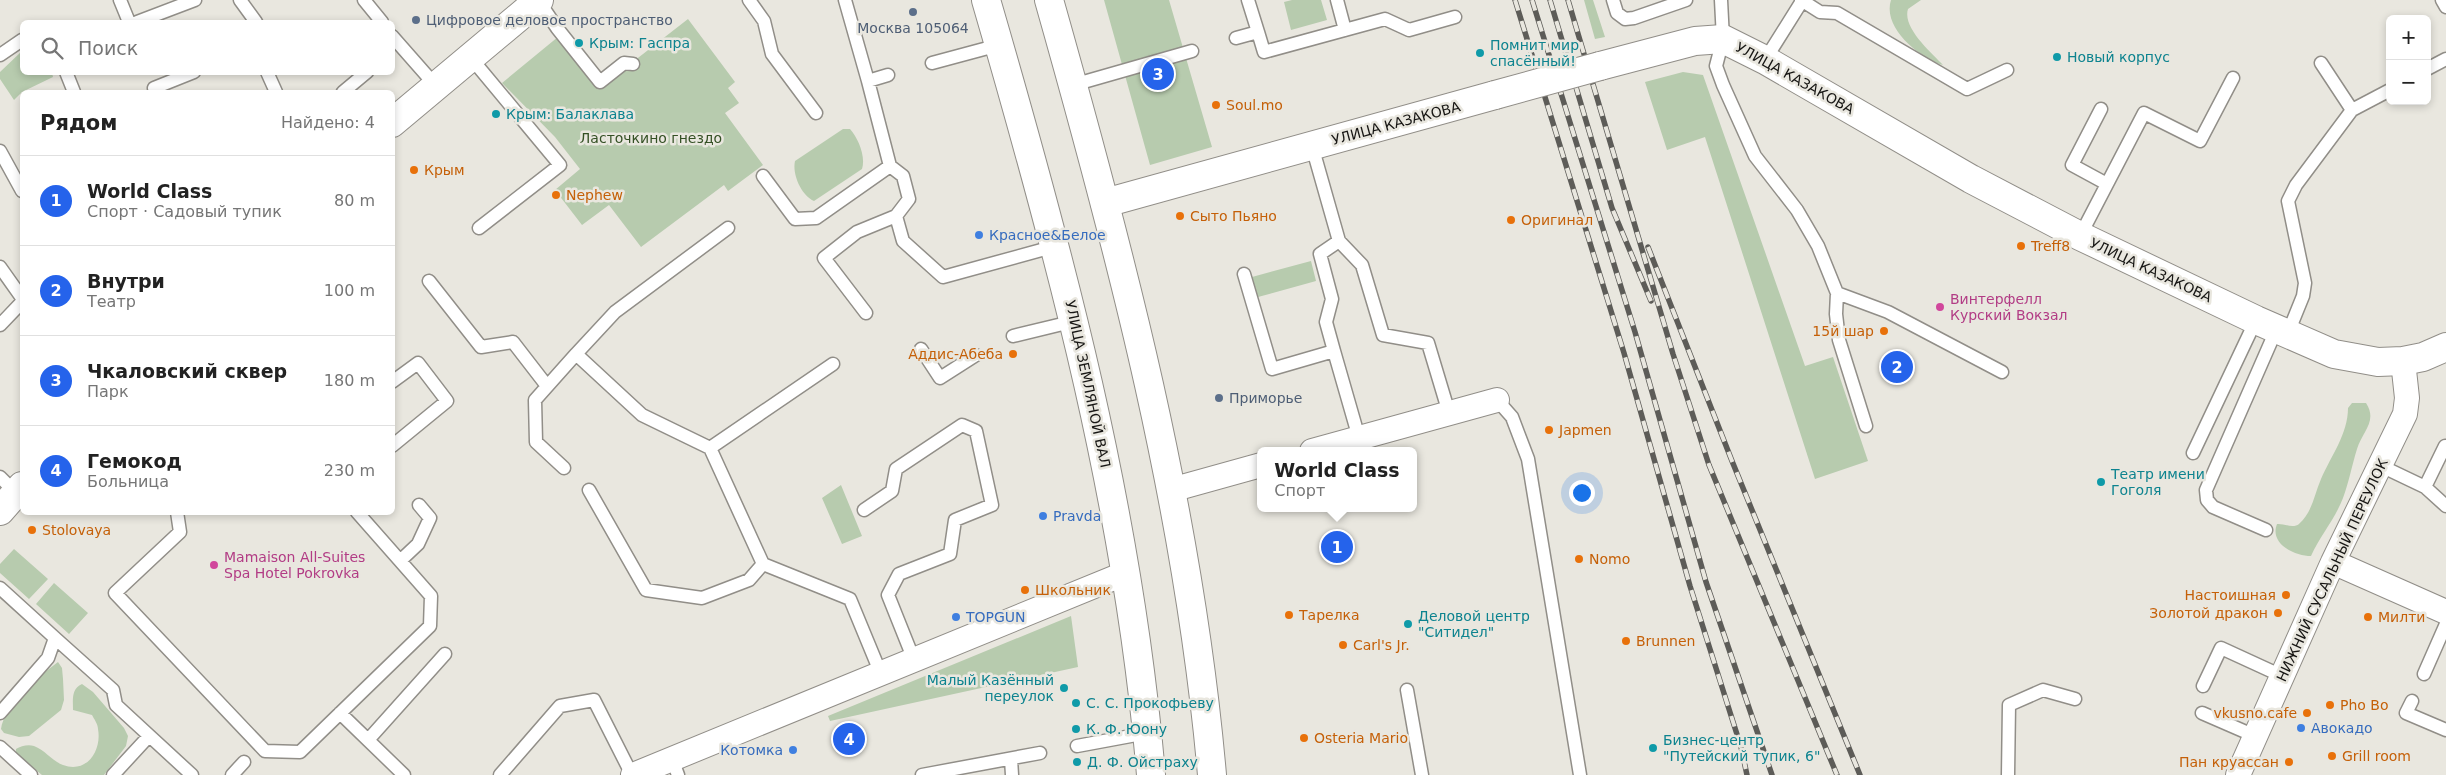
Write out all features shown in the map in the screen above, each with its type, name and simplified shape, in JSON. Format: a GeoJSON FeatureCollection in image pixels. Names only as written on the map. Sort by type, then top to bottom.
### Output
{"type":"FeatureCollection","features":[{"type":"Feature","properties":{"kind":"main road"},"geometry":{"type":"LineString","coordinates":[[395,120],[538,0]]}},
{"type":"Feature","properties":{"kind":"main road","name":"УЛИЦА ЗЕМЛЯНОЙ ВАЛ"},"geometry":{"type":"LineString","coordinates":[[986,0],[1056,246],[1075,321],[1126,573],[1151,775]]}},
{"type":"Feature","properties":{"kind":"main road"},"geometry":{"type":"LineString","coordinates":[[1049,0],[1105,203],[1154,409],[1171,490],[1197,651],[1212,775]]}},
{"type":"Feature","properties":{"kind":"main road","name":"УЛИЦА КАЗАКОВА"},"geometry":{"type":"LineString","coordinates":[[1105,203],[1600,66],[1695,41],[1723,39],[1765,60],[1972,178],[2080,236],[2334,354],[2353,359],[2378,362],[2403,361],[2423,357],[2446,347]]}},
{"type":"Feature","properties":{"kind":"street","name":"НИЖНИЙ СУСАЛЬНЫЙ ПЕРЕУЛОК"},"geometry":{"type":"LineString","coordinates":[[2238,775],[2333,562],[2381,466],[2406,408],[2408,398],[2403,361]]}},
{"type":"Feature","properties":{"kind":"street"},"geometry":{"type":"LineString","coordinates":[[1326,447],[1497,400]]}},
{"type":"Feature","properties":{"kind":"street"},"geometry":{"type":"LineString","coordinates":[[1171,490],[1257,466]]}},
{"type":"Feature","properties":{"kind":"street"},"geometry":{"type":"LineString","coordinates":[[2333,562],[2446,612]]}},
{"type":"Feature","properties":{"kind":"street"},"geometry":{"type":"LineString","coordinates":[[632,775],[675,767],[881,674],[1126,573]]}},
{"type":"Feature","properties":{"kind":"lane"},"geometry":{"type":"LineString","coordinates":[[120,0],[128,20]]}},
{"type":"Feature","properties":{"kind":"lane"},"geometry":{"type":"LineString","coordinates":[[142,20],[195,0]]}},
{"type":"Feature","properties":{"kind":"lane"},"geometry":{"type":"LineString","coordinates":[[240,0],[255,20]]}},
{"type":"Feature","properties":{"kind":"lane"},"geometry":{"type":"LineString","coordinates":[[364,0],[380,20]]}},
{"type":"Feature","properties":{"kind":"lane"},"geometry":{"type":"LineString","coordinates":[[538,0],[557,28],[600,82],[624,63],[634,64]]}},
{"type":"Feature","properties":{"kind":"lane"},"geometry":{"type":"LineString","coordinates":[[748,0],[764,21],[772,54],[816,113]]}},
{"type":"Feature","properties":{"kind":"lane"},"geometry":{"type":"LineString","coordinates":[[845,0],[890,166],[903,176],[910,199],[896,216],[857,232],[824,258],[866,313]]}},
{"type":"Feature","properties":{"kind":"lane"},"geometry":{"type":"LineString","coordinates":[[1248,0],[1264,52],[1385,19],[1409,30],[1455,17]]}},
{"type":"Feature","properties":{"kind":"lane"},"geometry":{"type":"LineString","coordinates":[[1337,0],[1345,30]]}},
{"type":"Feature","properties":{"kind":"lane"},"geometry":{"type":"LineString","coordinates":[[1613,0],[1617,13],[1625,19],[1634,18],[1686,0]]}},
{"type":"Feature","properties":{"kind":"lane"},"geometry":{"type":"LineString","coordinates":[[1721,0],[1723,39],[1716,66],[1755,156],[1797,210],[1818,246],[1836,293],[1839,340],[1866,426]]}},
{"type":"Feature","properties":{"kind":"lane"},"geometry":{"type":"LineString","coordinates":[[2442,0],[2446,6]]}},
{"type":"Feature","properties":{"kind":"lane"},"geometry":{"type":"LineString","coordinates":[[1765,60],[1801,1],[1820,12],[1836,13],[1968,90],[2007,70]]}},
{"type":"Feature","properties":{"kind":"lane"},"geometry":{"type":"LineString","coordinates":[[1236,38],[1258,32]]}},
{"type":"Feature","properties":{"kind":"lane"},"geometry":{"type":"LineString","coordinates":[[0,55],[20,41]]}},
{"type":"Feature","properties":{"kind":"lane"},"geometry":{"type":"LineString","coordinates":[[395,44],[436,86]]}},
{"type":"Feature","properties":{"kind":"lane"},"geometry":{"type":"LineString","coordinates":[[932,63],[999,45]]}},
{"type":"Feature","properties":{"kind":"lane"},"geometry":{"type":"LineString","coordinates":[[1073,85],[1192,51]]}},
{"type":"Feature","properties":{"kind":"lane"},"geometry":{"type":"LineString","coordinates":[[470,58],[560,165],[479,228]]}},
{"type":"Feature","properties":{"kind":"lane"},"geometry":{"type":"LineString","coordinates":[[2431,67],[2446,59]]}},
{"type":"Feature","properties":{"kind":"lane"},"geometry":{"type":"LineString","coordinates":[[2321,63],[2352,110]]}},
{"type":"Feature","properties":{"kind":"lane"},"geometry":{"type":"LineString","coordinates":[[67,75],[73,90]]}},
{"type":"Feature","properties":{"kind":"lane"},"geometry":{"type":"LineString","coordinates":[[153,87],[186,75]]}},
{"type":"Feature","properties":{"kind":"lane"},"geometry":{"type":"LineString","coordinates":[[268,75],[275,90]]}},
{"type":"Feature","properties":{"kind":"lane"},"geometry":{"type":"LineString","coordinates":[[345,90],[363,75]]}},
{"type":"Feature","properties":{"kind":"lane"},"geometry":{"type":"LineString","coordinates":[[868,81],[888,75]]}},
{"type":"Feature","properties":{"kind":"lane"},"geometry":{"type":"LineString","coordinates":[[2080,236],[2144,112],[2200,141],[2233,78]]}},
{"type":"Feature","properties":{"kind":"lane"},"geometry":{"type":"LineString","coordinates":[[2194,453],[2274,327],[2303,296],[2305,283],[2288,201],[2296,185],[2352,110],[2386,92]]}},
{"type":"Feature","properties":{"kind":"lane"},"geometry":{"type":"LineString","coordinates":[[2101,109],[2072,165],[2107,184]]}},
{"type":"Feature","properties":{"kind":"lane"},"geometry":{"type":"LineString","coordinates":[[1312,146],[1339,241],[1362,265],[1383,335],[1428,343],[1449,413]]}},
{"type":"Feature","properties":{"kind":"lane"},"geometry":{"type":"LineString","coordinates":[[0,151],[20,187]]}},
{"type":"Feature","properties":{"kind":"lane"},"geometry":{"type":"LineString","coordinates":[[763,176],[795,219],[816,218],[890,166]]}},
{"type":"Feature","properties":{"kind":"lane"},"geometry":{"type":"LineString","coordinates":[[896,216],[903,241],[943,277],[1056,246]]}},
{"type":"Feature","properties":{"kind":"lane"},"geometry":{"type":"LineString","coordinates":[[564,468],[536,442],[535,400],[616,312],[728,228]]}},
{"type":"Feature","properties":{"kind":"lane"},"geometry":{"type":"LineString","coordinates":[[1339,241],[1320,254],[1332,299],[1326,322],[1359,438]]}},
{"type":"Feature","properties":{"kind":"lane"},"geometry":{"type":"LineString","coordinates":[[0,267],[20,295]]}},
{"type":"Feature","properties":{"kind":"lane"},"geometry":{"type":"LineString","coordinates":[[1244,274],[1272,369],[1334,351]]}},
{"type":"Feature","properties":{"kind":"lane"},"geometry":{"type":"LineString","coordinates":[[429,281],[481,347],[513,342],[547,386]]}},
{"type":"Feature","properties":{"kind":"lane"},"geometry":{"type":"LineString","coordinates":[[1836,293],[1888,312],[2002,372]]}},
{"type":"Feature","properties":{"kind":"lane"},"geometry":{"type":"LineString","coordinates":[[0,325],[20,304]]}},
{"type":"Feature","properties":{"kind":"lane"},"geometry":{"type":"LineString","coordinates":[[1013,336],[1075,321]]}},
{"type":"Feature","properties":{"kind":"lane"},"geometry":{"type":"LineString","coordinates":[[2266,530],[2213,507],[2207,500],[2206,490],[2274,327]]}},
{"type":"Feature","properties":{"kind":"lane"},"geometry":{"type":"LineString","coordinates":[[921,349],[940,378],[976,355]]}},
{"type":"Feature","properties":{"kind":"lane"},"geometry":{"type":"LineString","coordinates":[[576,354],[642,415],[710,448],[763,564],[850,599],[881,674]]}},
{"type":"Feature","properties":{"kind":"lane"},"geometry":{"type":"LineString","coordinates":[[395,380],[418,363],[447,401],[395,444]]}},
{"type":"Feature","properties":{"kind":"lane"},"geometry":{"type":"LineString","coordinates":[[710,448],[833,364]]}},
{"type":"Feature","properties":{"kind":"lane"},"geometry":{"type":"LineString","coordinates":[[1497,400],[1512,417],[1528,460],[1580,775]]}},
{"type":"Feature","properties":{"kind":"lane"},"geometry":{"type":"LineString","coordinates":[[864,510],[892,491],[896,469],[962,425],[976,431],[992,505],[955,520],[950,554],[899,574],[888,595],[914,660]]}},
{"type":"Feature","properties":{"kind":"lane"},"geometry":{"type":"LineString","coordinates":[[2425,487],[2444,446]]}},
{"type":"Feature","properties":{"kind":"lane"},"geometry":{"type":"LineString","coordinates":[[2381,466],[2425,487],[2446,506]]}},
{"type":"Feature","properties":{"kind":"lane"},"geometry":{"type":"LineString","coordinates":[[589,490],[646,590],[702,598],[749,580],[763,564]]}},
{"type":"Feature","properties":{"kind":"lane"},"geometry":{"type":"LineString","coordinates":[[401,560],[418,544],[430,518],[420,505]]}},
{"type":"Feature","properties":{"kind":"lane"},"geometry":{"type":"LineString","coordinates":[[177,515],[180,532],[116,593],[265,751],[300,752],[430,626],[430,596],[401,560],[359,515]]}},
{"type":"Feature","properties":{"kind":"lane"},"geometry":{"type":"LineString","coordinates":[[0,588],[113,690],[116,706],[192,775]]}},
{"type":"Feature","properties":{"kind":"lane"},"geometry":{"type":"LineString","coordinates":[[2424,674],[2446,624]]}},
{"type":"Feature","properties":{"kind":"lane"},"geometry":{"type":"LineString","coordinates":[[0,713],[48,658],[55,638]]}},
{"type":"Feature","properties":{"kind":"lane"},"geometry":{"type":"LineString","coordinates":[[2203,686],[2222,648],[2282,676]]}},
{"type":"Feature","properties":{"kind":"lane"},"geometry":{"type":"LineString","coordinates":[[368,740],[445,654]]}},
{"type":"Feature","properties":{"kind":"lane"},"geometry":{"type":"LineString","coordinates":[[1407,690],[1422,775]]}},
{"type":"Feature","properties":{"kind":"lane"},"geometry":{"type":"LineString","coordinates":[[2008,775],[2009,706],[2043,690],[2075,699]]}},
{"type":"Feature","properties":{"kind":"lane"},"geometry":{"type":"LineString","coordinates":[[500,775],[560,706],[594,700],[632,775]]}},
{"type":"Feature","properties":{"kind":"lane"},"geometry":{"type":"LineString","coordinates":[[2412,701],[2406,713],[2446,730]]}},
{"type":"Feature","properties":{"kind":"lane"},"geometry":{"type":"LineString","coordinates":[[340,713],[404,775]]}},
{"type":"Feature","properties":{"kind":"lane"},"geometry":{"type":"LineString","coordinates":[[2202,713],[2255,736]]}},
{"type":"Feature","properties":{"kind":"lane"},"geometry":{"type":"LineString","coordinates":[[1077,746],[1147,733]]}},
{"type":"Feature","properties":{"kind":"lane"},"geometry":{"type":"LineString","coordinates":[[113,775],[149,736]]}},
{"type":"Feature","properties":{"kind":"lane"},"geometry":{"type":"LineString","coordinates":[[0,747],[31,775]]}},
{"type":"Feature","properties":{"kind":"lane"},"geometry":{"type":"LineString","coordinates":[[922,775],[1040,753]]}},
{"type":"Feature","properties":{"kind":"lane"},"geometry":{"type":"LineString","coordinates":[[1011,758],[1012,775]]}},
{"type":"Feature","properties":{"kind":"lane"},"geometry":{"type":"LineString","coordinates":[[232,775],[244,762]]}},
{"type":"Feature","properties":{"kind":"green space"},"geometry":{"type":"Polygon","coordinates":[[[1104,0],[1169,0],[1212,147],[1150,165],[1104,0]]]}},
{"type":"Feature","properties":{"kind":"green space"},"geometry":{"type":"Polygon","coordinates":[[[1292,0],[1321,0],[1327,20],[1291,30],[1284,2],[1292,0]]]}},
{"type":"Feature","properties":{"kind":"green space"},"geometry":{"type":"Polygon","coordinates":[[[1584,0],[1593,0],[1605,37],[1595,39],[1584,0]]]}},
{"type":"Feature","properties":{"kind":"green space"},"geometry":{"type":"Polygon","coordinates":[[[1891,0],[1921,0],[1908,9],[1909,24],[1919,40],[1943,65],[1914,49],[1897,31],[1890,11],[1891,0]]]}},
{"type":"Feature","properties":{"kind":"green space","name":"Ласточкино гнездо"},"geometry":{"type":"Polygon","coordinates":[[[688,19],[735,82],[728,88],[739,103],[725,113],[763,165],[728,191],[724,185],[641,247],[609,205],[582,225],[555,190],[580,169],[555,137],[502,83],[564,32],[601,77],[634,61],[688,19]]]}},
{"type":"Feature","properties":{"kind":"green space"},"geometry":{"type":"Polygon","coordinates":[[[20,53],[20,75],[52,75],[53,77],[26,90],[20,90],[20,94],[14,100],[0,79],[0,72],[20,53]]]}},
{"type":"Feature","properties":{"kind":"green space"},"geometry":{"type":"Polygon","coordinates":[[[1683,72],[1703,75],[1805,366],[1833,357],[1868,461],[1815,479],[1705,137],[1667,150],[1645,82],[1683,72]]]}},
{"type":"Feature","properties":{"kind":"green space"},"geometry":{"type":"Polygon","coordinates":[[[843,129],[850,129],[856,137],[862,153],[862,169],[814,201],[805,194],[798,184],[794,166],[795,161],[843,129]]]}},
{"type":"Feature","properties":{"kind":"green space"},"geometry":{"type":"Polygon","coordinates":[[[1311,261],[1316,281],[1258,297],[1252,277],[1311,261]]]}},
{"type":"Feature","properties":{"kind":"green space"},"geometry":{"type":"Polygon","coordinates":[[[2352,403],[2366,403],[2369,409],[2370,421],[2359,443],[2343,498],[2311,556],[2298,554],[2285,548],[2280,543],[2276,531],[2277,524],[2297,525],[2304,519],[2313,503],[2321,479],[2342,436],[2348,408],[2352,403]]]}},
{"type":"Feature","properties":{"kind":"green space"},"geometry":{"type":"Polygon","coordinates":[[[841,485],[862,536],[842,544],[822,498],[841,485]]]}},
{"type":"Feature","properties":{"kind":"green space"},"geometry":{"type":"Polygon","coordinates":[[[14,549],[48,579],[29,599],[0,573],[0,564],[14,549]]]}},
{"type":"Feature","properties":{"kind":"green space"},"geometry":{"type":"Polygon","coordinates":[[[54,583],[88,613],[69,634],[36,604],[54,583]]]}},
{"type":"Feature","properties":{"kind":"green space"},"geometry":{"type":"Polygon","coordinates":[[[1071,616],[1078,667],[830,721],[828,716],[1071,616]]]}},
{"type":"Feature","properties":{"kind":"green space"},"geometry":{"type":"Polygon","coordinates":[[[58,662],[62,668],[63,679],[64,700],[61,710],[29,736],[19,737],[4,733],[1,729],[4,720],[16,701],[33,683],[58,662]]]}},
{"type":"Feature","properties":{"kind":"green space"},"geometry":{"type":"Polygon","coordinates":[[[82,684],[93,692],[124,728],[128,736],[126,746],[104,775],[42,775],[16,754],[16,749],[29,745],[34,746],[59,763],[72,767],[86,763],[95,752],[99,737],[96,722],[92,715],[73,710],[74,692],[82,684]]]}},
{"type":"Feature","properties":{"kind":"railway"},"geometry":{"type":"LineString","coordinates":[[1515,0],[1624,353],[1690,586],[1741,747],[1747,775]]}},
{"type":"Feature","properties":{"kind":"railway"},"geometry":{"type":"LineString","coordinates":[[1532,0],[1635,332],[1706,582],[1772,775]]}},
{"type":"Feature","properties":{"kind":"railway"},"geometry":{"type":"LineString","coordinates":[[1550,0],[1612,208],[1651,301]]}},
{"type":"Feature","properties":{"kind":"railway"},"geometry":{"type":"LineString","coordinates":[[1568,0],[1673,354],[1709,465],[1837,775]]}},
{"type":"Feature","properties":{"kind":"railway"},"geometry":{"type":"LineString","coordinates":[[1648,247],[1732,461],[1860,775]]}},
{"type":"Feature","properties":{"kind":"place","name":"Москва 105064"},"geometry":{"type":"Point","coordinates":[913,12]}},
{"type":"Feature","properties":{"kind":"place","name":"Цифровое деловое пространство"},"geometry":{"type":"Point","coordinates":[416,20]}},
{"type":"Feature","properties":{"kind":"place","name":"Крым: Гаспра"},"geometry":{"type":"Point","coordinates":[579,43]}},
{"type":"Feature","properties":{"kind":"place","name":"Помнит мир спасённый!"},"geometry":{"type":"Point","coordinates":[1480,53]}},
{"type":"Feature","properties":{"kind":"place","name":"Новый корпус"},"geometry":{"type":"Point","coordinates":[2057,57]}},
{"type":"Feature","properties":{"kind":"place","name":"Чкаловский сквер"},"geometry":{"type":"Point","coordinates":[1158,74]}},
{"type":"Feature","properties":{"kind":"place","name":"Soul.mo"},"geometry":{"type":"Point","coordinates":[1216,105]}},
{"type":"Feature","properties":{"kind":"place","name":"Крым: Балаклава"},"geometry":{"type":"Point","coordinates":[496,114]}},
{"type":"Feature","properties":{"kind":"place","name":"Крым"},"geometry":{"type":"Point","coordinates":[414,170]}},
{"type":"Feature","properties":{"kind":"place","name":"Nephew"},"geometry":{"type":"Point","coordinates":[556,195]}},
{"type":"Feature","properties":{"kind":"place","name":"Сыто Пьяно"},"geometry":{"type":"Point","coordinates":[1180,216]}},
{"type":"Feature","properties":{"kind":"place","name":"Оригинал"},"geometry":{"type":"Point","coordinates":[1511,220]}},
{"type":"Feature","properties":{"kind":"place","name":"Красное&Белое"},"geometry":{"type":"Point","coordinates":[979,235]}},
{"type":"Feature","properties":{"kind":"place","name":"Treff8"},"geometry":{"type":"Point","coordinates":[2021,246]}},
{"type":"Feature","properties":{"kind":"place","name":"Винтерфелл Курский Вокзал"},"geometry":{"type":"Point","coordinates":[1940,307]}},
{"type":"Feature","properties":{"kind":"place","name":"15й шар"},"geometry":{"type":"Point","coordinates":[1884,331]}},
{"type":"Feature","properties":{"kind":"place","name":"Аддис-Абеба"},"geometry":{"type":"Point","coordinates":[1013,354]}},
{"type":"Feature","properties":{"kind":"place","name":"Внутри"},"geometry":{"type":"Point","coordinates":[1897,367]}},
{"type":"Feature","properties":{"kind":"place","name":"Приморье"},"geometry":{"type":"Point","coordinates":[1219,398]}},
{"type":"Feature","properties":{"kind":"place","name":"Japmen"},"geometry":{"type":"Point","coordinates":[1549,430]}},
{"type":"Feature","properties":{"kind":"place","name":"Театр имени Гоголя"},"geometry":{"type":"Point","coordinates":[2101,482]}},
{"type":"Feature","properties":{"kind":"place","name":"Pravda"},"geometry":{"type":"Point","coordinates":[1043,516]}},
{"type":"Feature","properties":{"kind":"place","name":"Stolovaya"},"geometry":{"type":"Point","coordinates":[32,530]}},
{"type":"Feature","properties":{"kind":"place","name":"World Class"},"geometry":{"type":"Point","coordinates":[1337,547]}},
{"type":"Feature","properties":{"kind":"place","name":"Nomo"},"geometry":{"type":"Point","coordinates":[1579,559]}},
{"type":"Feature","properties":{"kind":"place","name":"Mamaison All-Suites Spa Hotel Pokrovka"},"geometry":{"type":"Point","coordinates":[214,565]}},
{"type":"Feature","properties":{"kind":"place","name":"Школьник"},"geometry":{"type":"Point","coordinates":[1025,590]}},
{"type":"Feature","properties":{"kind":"place","name":"Настоишная"},"geometry":{"type":"Point","coordinates":[2286,595]}},
{"type":"Feature","properties":{"kind":"place","name":"Золотой дракон"},"geometry":{"type":"Point","coordinates":[2278,613]}},
{"type":"Feature","properties":{"kind":"place","name":"Тарелка"},"geometry":{"type":"Point","coordinates":[1289,615]}},
{"type":"Feature","properties":{"kind":"place","name":"TOPGUN"},"geometry":{"type":"Point","coordinates":[956,617]}},
{"type":"Feature","properties":{"kind":"place","name":"Милти"},"geometry":{"type":"Point","coordinates":[2368,617]}},
{"type":"Feature","properties":{"kind":"place","name":"Деловой центр \"Ситидел\""},"geometry":{"type":"Point","coordinates":[1408,624]}},
{"type":"Feature","properties":{"kind":"place","name":"Brunnen"},"geometry":{"type":"Point","coordinates":[1626,641]}},
{"type":"Feature","properties":{"kind":"place","name":"Carl's Jr."},"geometry":{"type":"Point","coordinates":[1343,645]}},
{"type":"Feature","properties":{"kind":"place","name":"Малый Казённый переулок"},"geometry":{"type":"Point","coordinates":[1064,688]}},
{"type":"Feature","properties":{"kind":"place","name":"С. С. Прокофьеву"},"geometry":{"type":"Point","coordinates":[1076,703]}},
{"type":"Feature","properties":{"kind":"place","name":"Pho Bo"},"geometry":{"type":"Point","coordinates":[2330,705]}},
{"type":"Feature","properties":{"kind":"place","name":"vkusno.cafe"},"geometry":{"type":"Point","coordinates":[2307,713]}},
{"type":"Feature","properties":{"kind":"place","name":"Авокадо"},"geometry":{"type":"Point","coordinates":[2301,728]}},
{"type":"Feature","properties":{"kind":"place","name":"К. Ф. Юону"},"geometry":{"type":"Point","coordinates":[1076,729]}},
{"type":"Feature","properties":{"kind":"place","name":"Osteria Mario"},"geometry":{"type":"Point","coordinates":[1304,738]}},
{"type":"Feature","properties":{"kind":"place","name":"Гемокод"},"geometry":{"type":"Point","coordinates":[849,739]}},
{"type":"Feature","properties":{"kind":"place","name":"Бизнес-центр \"Путейский тупик, 6\""},"geometry":{"type":"Point","coordinates":[1653,748]}},
{"type":"Feature","properties":{"kind":"place","name":"Котомка"},"geometry":{"type":"Point","coordinates":[793,750]}},
{"type":"Feature","properties":{"kind":"place","name":"Grill room"},"geometry":{"type":"Point","coordinates":[2332,756]}},
{"type":"Feature","properties":{"kind":"place","name":"Д. Ф. Ойстраху"},"geometry":{"type":"Point","coordinates":[1077,762]}},
{"type":"Feature","properties":{"kind":"place","name":"Пан круассан"},"geometry":{"type":"Point","coordinates":[2289,762]}}]}
